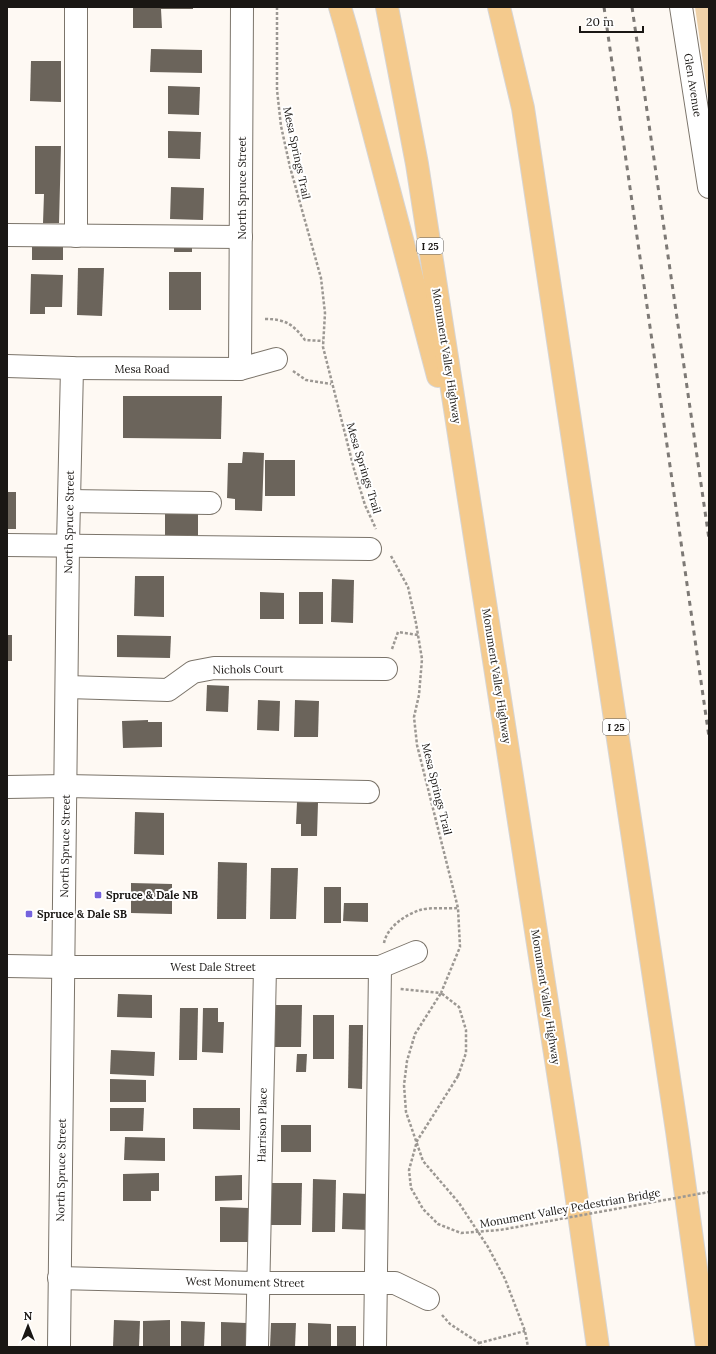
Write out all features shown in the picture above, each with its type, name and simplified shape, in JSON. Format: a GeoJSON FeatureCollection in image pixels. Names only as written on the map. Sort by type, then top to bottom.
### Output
{"type":"FeatureCollection","features":[{"type":"Feature","properties":{"kind":"highway"},"geometry":{"type":"LineString","coordinates":[[340,7],[467,487]]}},
{"type":"Feature","properties":{"kind":"highway","name":"Monument Valley Highway"},"geometry":{"type":"LineString","coordinates":[[387,7],[417,164],[570,1144],[598,1347]]}},
{"type":"Feature","properties":{"kind":"highway","name":"I 25"},"geometry":{"type":"LineString","coordinates":[[499,7],[523,108],[677,1130],[707,1347]]}},
{"type":"Feature","properties":{"kind":"highway"},"geometry":{"type":"LineString","coordinates":[[510,7],[523,108]]}},
{"type":"Feature","properties":{"kind":"street"},"geometry":{"type":"LineString","coordinates":[[76,7],[76,236]]}},
{"type":"Feature","properties":{"kind":"street","name":"North Spruce Street"},"geometry":{"type":"LineString","coordinates":[[240,369],[242,7]]}},
{"type":"Feature","properties":{"kind":"street","name":"Glen Avenue"},"geometry":{"type":"LineString","coordinates":[[681,7],[709,187]]}},
{"type":"Feature","properties":{"kind":"street"},"geometry":{"type":"LineString","coordinates":[[7,235],[241,237]]}},
{"type":"Feature","properties":{"kind":"street","name":"Mesa Road"},"geometry":{"type":"LineString","coordinates":[[7,366],[240,369],[276,360]]}},
{"type":"Feature","properties":{"kind":"street","name":"North Spruce Street"},"geometry":{"type":"LineString","coordinates":[[59,1347],[68,545],[72,368]]}},
{"type":"Feature","properties":{"kind":"street"},"geometry":{"type":"LineString","coordinates":[[69,501],[210,504]]}},
{"type":"Feature","properties":{"kind":"street"},"geometry":{"type":"LineString","coordinates":[[7,545],[379,546]]}},
{"type":"Feature","properties":{"kind":"street","name":"Nichols Court"},"geometry":{"type":"LineString","coordinates":[[67,687],[168,690],[193,672],[214,668],[386,669]]}},
{"type":"Feature","properties":{"kind":"street"},"geometry":{"type":"LineString","coordinates":[[7,787],[66,786],[368,792]]}},
{"type":"Feature","properties":{"kind":"street","name":"West Dale Street"},"geometry":{"type":"LineString","coordinates":[[7,966],[380,967],[416,952]]}},
{"type":"Feature","properties":{"kind":"street","name":"Harrison Place"},"geometry":{"type":"LineString","coordinates":[[257,1347],[265,967]]}},
{"type":"Feature","properties":{"kind":"street"},"geometry":{"type":"LineString","coordinates":[[375,1347],[380,967]]}},
{"type":"Feature","properties":{"kind":"street","name":"West Monument Street"},"geometry":{"type":"LineString","coordinates":[[59,1278],[376,1284],[395,1283],[428,1299]]}},
{"type":"Feature","properties":{"kind":"path","name":"Mesa Springs Trail"},"geometry":{"type":"LineString","coordinates":[[277,7],[277,90],[281,126],[290,166],[321,278],[325,313],[323,347],[360,490],[379,546],[408,588],[422,659],[419,695],[414,717],[417,745],[458,908],[460,947],[441,993],[415,1034],[407,1061],[404,1085],[406,1112],[423,1161],[459,1203],[488,1247],[505,1279],[525,1331],[528,1347]]}},
{"type":"Feature","properties":{"kind":"path"},"geometry":{"type":"LineString","coordinates":[[265,319],[286,322],[297,330],[305,340],[323,341]]}},
{"type":"Feature","properties":{"kind":"path"},"geometry":{"type":"LineString","coordinates":[[276,360],[306,380],[332,384]]}},
{"type":"Feature","properties":{"kind":"path"},"geometry":{"type":"LineString","coordinates":[[386,669],[398,632],[418,635]]}},
{"type":"Feature","properties":{"kind":"path"},"geometry":{"type":"LineString","coordinates":[[441,993],[389,989],[380,967],[385,937],[398,921],[420,910],[458,908]]}},
{"type":"Feature","properties":{"kind":"path","name":"Monument Valley Pedestrian Bridge"},"geometry":{"type":"LineString","coordinates":[[441,993],[459,1007],[466,1030],[466,1053],[458,1076],[417,1141],[409,1170],[411,1188],[423,1209],[438,1224],[461,1233],[500,1230],[709,1192]]}},
{"type":"Feature","properties":{"kind":"path"},"geometry":{"type":"LineString","coordinates":[[428,1299],[450,1324],[479,1343],[481,1347]]}},
{"type":"Feature","properties":{"kind":"path"},"geometry":{"type":"LineString","coordinates":[[479,1343],[525,1331]]}},
{"type":"Feature","properties":{"kind":"shaded area"},"geometry":{"type":"Polygon","coordinates":[[[695,7],[709,7],[709,103],[695,7]]]}},
{"type":"Feature","properties":{"kind":"building"},"geometry":{"type":"Polygon","coordinates":[[[133,7],[193,7],[193,9],[161,9],[162,28],[133,28],[133,7]]]}},
{"type":"Feature","properties":{"kind":"building"},"geometry":{"type":"Polygon","coordinates":[[[151,49],[202,50],[202,73],[150,72],[151,49]]]}},
{"type":"Feature","properties":{"kind":"building"},"geometry":{"type":"Polygon","coordinates":[[[31,61],[61,61],[61,102],[30,101],[31,61]]]}},
{"type":"Feature","properties":{"kind":"building"},"geometry":{"type":"Polygon","coordinates":[[[168,86],[200,87],[199,115],[168,114],[168,86]]]}},
{"type":"Feature","properties":{"kind":"building"},"geometry":{"type":"Polygon","coordinates":[[[168,131],[201,132],[200,159],[168,158],[168,131]]]}},
{"type":"Feature","properties":{"kind":"building"},"geometry":{"type":"Polygon","coordinates":[[[35,146],[61,146],[59,223],[43,223],[44,194],[35,194],[35,146]]]}},
{"type":"Feature","properties":{"kind":"building"},"geometry":{"type":"Polygon","coordinates":[[[171,187],[204,188],[203,220],[170,219],[171,187]]]}},
{"type":"Feature","properties":{"kind":"building"},"geometry":{"type":"Polygon","coordinates":[[[32,239],[63,239],[63,260],[32,260],[32,239]]]}},
{"type":"Feature","properties":{"kind":"building"},"geometry":{"type":"Polygon","coordinates":[[[174,239],[192,239],[192,252],[174,252],[174,239]]]}},
{"type":"Feature","properties":{"kind":"building"},"geometry":{"type":"Polygon","coordinates":[[[78,268],[104,268],[102,316],[77,315],[78,268]]]}},
{"type":"Feature","properties":{"kind":"building"},"geometry":{"type":"Polygon","coordinates":[[[169,272],[201,272],[201,310],[169,310],[169,272]]]}},
{"type":"Feature","properties":{"kind":"building"},"geometry":{"type":"Polygon","coordinates":[[[31,274],[63,275],[62,307],[45,307],[45,314],[30,314],[31,274]]]}},
{"type":"Feature","properties":{"kind":"building"},"geometry":{"type":"Polygon","coordinates":[[[123,396],[222,396],[221,439],[123,438],[123,396]]]}},
{"type":"Feature","properties":{"kind":"building"},"geometry":{"type":"Polygon","coordinates":[[[243,452],[264,453],[262,511],[235,510],[235,499],[227,498],[228,463],[242,463],[243,452]]]}},
{"type":"Feature","properties":{"kind":"building"},"geometry":{"type":"Polygon","coordinates":[[[265,460],[295,460],[295,496],[265,496],[265,460]]]}},
{"type":"Feature","properties":{"kind":"building"},"geometry":{"type":"Polygon","coordinates":[[[7,492],[16,492],[16,529],[7,529],[7,492]]]}},
{"type":"Feature","properties":{"kind":"building"},"geometry":{"type":"Polygon","coordinates":[[[165,513],[198,514],[198,536],[165,535],[165,513]]]}},
{"type":"Feature","properties":{"kind":"building"},"geometry":{"type":"Polygon","coordinates":[[[135,576],[164,576],[164,617],[134,616],[135,576]]]}},
{"type":"Feature","properties":{"kind":"building"},"geometry":{"type":"Polygon","coordinates":[[[332,579],[354,580],[353,623],[331,622],[332,579]]]}},
{"type":"Feature","properties":{"kind":"building"},"geometry":{"type":"Polygon","coordinates":[[[260,592],[284,593],[284,619],[260,619],[260,592]]]}},
{"type":"Feature","properties":{"kind":"building"},"geometry":{"type":"Polygon","coordinates":[[[299,592],[323,592],[323,624],[299,624],[299,592]]]}},
{"type":"Feature","properties":{"kind":"building"},"geometry":{"type":"Polygon","coordinates":[[[7,635],[12,635],[12,661],[7,661],[7,635]]]}},
{"type":"Feature","properties":{"kind":"building"},"geometry":{"type":"Polygon","coordinates":[[[117,635],[171,636],[170,658],[117,657],[117,635]]]}},
{"type":"Feature","properties":{"kind":"building"},"geometry":{"type":"Polygon","coordinates":[[[207,685],[229,686],[228,712],[206,711],[207,685]]]}},
{"type":"Feature","properties":{"kind":"building"},"geometry":{"type":"Polygon","coordinates":[[[258,700],[280,701],[279,731],[257,730],[258,700]]]}},
{"type":"Feature","properties":{"kind":"building"},"geometry":{"type":"Polygon","coordinates":[[[295,700],[319,701],[318,737],[294,737],[295,700]]]}},
{"type":"Feature","properties":{"kind":"building"},"geometry":{"type":"Polygon","coordinates":[[[148,720],[148,722],[162,722],[162,747],[123,748],[122,721],[148,720]]]}},
{"type":"Feature","properties":{"kind":"building"},"geometry":{"type":"Polygon","coordinates":[[[297,802],[318,803],[317,836],[301,836],[301,824],[296,824],[297,802]]]}},
{"type":"Feature","properties":{"kind":"building"},"geometry":{"type":"Polygon","coordinates":[[[135,812],[164,813],[164,855],[134,854],[135,812]]]}},
{"type":"Feature","properties":{"kind":"building"},"geometry":{"type":"Polygon","coordinates":[[[218,862],[247,863],[246,919],[217,919],[218,862]]]}},
{"type":"Feature","properties":{"kind":"building"},"geometry":{"type":"Polygon","coordinates":[[[271,868],[298,868],[296,919],[270,919],[271,868]]]}},
{"type":"Feature","properties":{"kind":"building"},"geometry":{"type":"Polygon","coordinates":[[[131,883],[172,884],[172,914],[131,913],[131,883]]]}},
{"type":"Feature","properties":{"kind":"building"},"geometry":{"type":"Polygon","coordinates":[[[324,887],[341,887],[341,923],[324,923],[324,887]]]}},
{"type":"Feature","properties":{"kind":"building"},"geometry":{"type":"Polygon","coordinates":[[[344,903],[368,903],[368,922],[343,921],[344,903]]]}},
{"type":"Feature","properties":{"kind":"building"},"geometry":{"type":"Polygon","coordinates":[[[118,994],[152,995],[152,1018],[117,1017],[118,994]]]}},
{"type":"Feature","properties":{"kind":"building"},"geometry":{"type":"Polygon","coordinates":[[[274,1005],[302,1005],[301,1047],[274,1047],[274,1005]]]}},
{"type":"Feature","properties":{"kind":"building"},"geometry":{"type":"Polygon","coordinates":[[[180,1008],[198,1008],[197,1060],[179,1060],[180,1008]]]}},
{"type":"Feature","properties":{"kind":"building"},"geometry":{"type":"Polygon","coordinates":[[[203,1008],[218,1008],[218,1022],[224,1022],[223,1053],[202,1052],[203,1008]]]}},
{"type":"Feature","properties":{"kind":"building"},"geometry":{"type":"Polygon","coordinates":[[[313,1015],[334,1015],[334,1059],[313,1059],[313,1015]]]}},
{"type":"Feature","properties":{"kind":"building"},"geometry":{"type":"Polygon","coordinates":[[[349,1025],[363,1025],[362,1089],[348,1088],[349,1025]]]}},
{"type":"Feature","properties":{"kind":"building"},"geometry":{"type":"Polygon","coordinates":[[[111,1050],[155,1052],[154,1076],[110,1074],[111,1050]]]}},
{"type":"Feature","properties":{"kind":"building"},"geometry":{"type":"Polygon","coordinates":[[[297,1054],[307,1054],[306,1072],[296,1072],[297,1054]]]}},
{"type":"Feature","properties":{"kind":"building"},"geometry":{"type":"Polygon","coordinates":[[[110,1079],[146,1080],[146,1102],[110,1102],[110,1079]]]}},
{"type":"Feature","properties":{"kind":"building"},"geometry":{"type":"Polygon","coordinates":[[[110,1108],[144,1108],[143,1131],[110,1131],[110,1108]]]}},
{"type":"Feature","properties":{"kind":"building"},"geometry":{"type":"Polygon","coordinates":[[[193,1108],[240,1108],[240,1130],[193,1129],[193,1108]]]}},
{"type":"Feature","properties":{"kind":"building"},"geometry":{"type":"Polygon","coordinates":[[[281,1125],[311,1125],[311,1152],[281,1152],[281,1125]]]}},
{"type":"Feature","properties":{"kind":"building"},"geometry":{"type":"Polygon","coordinates":[[[125,1137],[165,1138],[165,1161],[124,1160],[125,1137]]]}},
{"type":"Feature","properties":{"kind":"building"},"geometry":{"type":"Polygon","coordinates":[[[159,1173],[159,1191],[151,1191],[151,1201],[123,1201],[123,1174],[159,1173]]]}},
{"type":"Feature","properties":{"kind":"building"},"geometry":{"type":"Polygon","coordinates":[[[242,1175],[242,1200],[215,1201],[215,1176],[242,1175]]]}},
{"type":"Feature","properties":{"kind":"building"},"geometry":{"type":"Polygon","coordinates":[[[313,1179],[336,1180],[335,1232],[312,1232],[313,1179]]]}},
{"type":"Feature","properties":{"kind":"building"},"geometry":{"type":"Polygon","coordinates":[[[271,1183],[302,1183],[301,1225],[271,1225],[271,1183]]]}},
{"type":"Feature","properties":{"kind":"building"},"geometry":{"type":"Polygon","coordinates":[[[343,1193],[369,1194],[369,1230],[342,1229],[343,1193]]]}},
{"type":"Feature","properties":{"kind":"building"},"geometry":{"type":"Polygon","coordinates":[[[220,1207],[249,1208],[248,1242],[220,1242],[220,1207]]]}},
{"type":"Feature","properties":{"kind":"building"},"geometry":{"type":"Polygon","coordinates":[[[114,1320],[140,1321],[139,1347],[113,1347],[114,1320]]]}},
{"type":"Feature","properties":{"kind":"building"},"geometry":{"type":"Polygon","coordinates":[[[170,1320],[170,1347],[143,1347],[143,1321],[170,1320]]]}},
{"type":"Feature","properties":{"kind":"building"},"geometry":{"type":"Polygon","coordinates":[[[181,1321],[205,1322],[204,1347],[181,1347],[181,1321]]]}},
{"type":"Feature","properties":{"kind":"building"},"geometry":{"type":"Polygon","coordinates":[[[221,1322],[246,1323],[246,1347],[221,1346],[221,1322]]]}},
{"type":"Feature","properties":{"kind":"building"},"geometry":{"type":"Polygon","coordinates":[[[271,1323],[296,1323],[295,1347],[270,1347],[271,1323]]]}},
{"type":"Feature","properties":{"kind":"building"},"geometry":{"type":"Polygon","coordinates":[[[308,1323],[331,1324],[331,1347],[308,1347],[308,1323]]]}},
{"type":"Feature","properties":{"kind":"building"},"geometry":{"type":"Polygon","coordinates":[[[337,1326],[356,1326],[356,1347],[337,1347],[337,1326]]]}},
{"type":"Feature","properties":{"kind":"railway"},"geometry":{"type":"LineString","coordinates":[[604,7],[709,737]]}},
{"type":"Feature","properties":{"kind":"railway"},"geometry":{"type":"LineString","coordinates":[[632,7],[709,539]]}},
{"type":"Feature","properties":{"kind":"place","name":"Spruce & Dale NB"},"geometry":{"type":"Point","coordinates":[98,895]}},
{"type":"Feature","properties":{"kind":"place","name":"Spruce & Dale SB"},"geometry":{"type":"Point","coordinates":[29,914]}}]}
